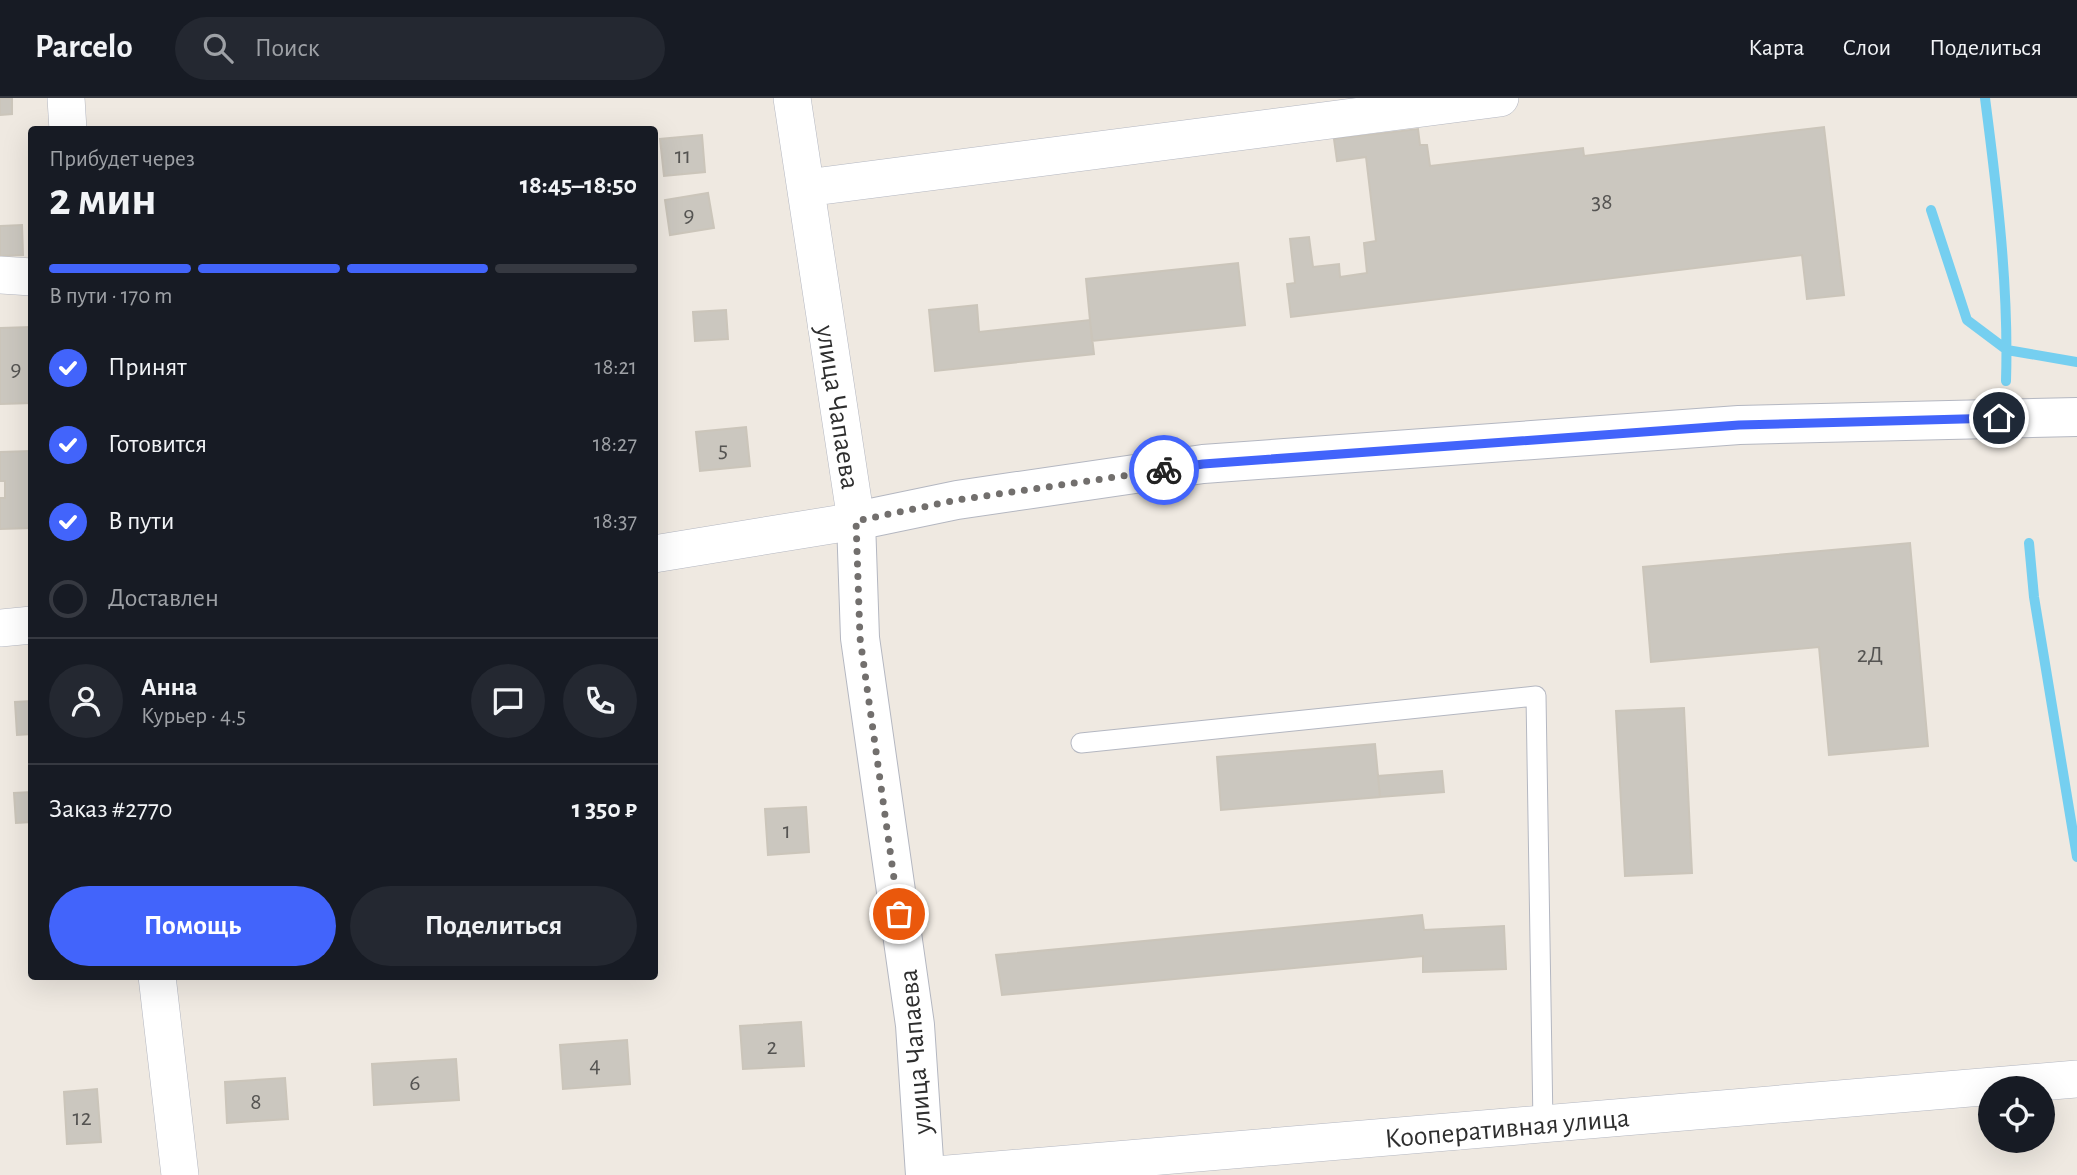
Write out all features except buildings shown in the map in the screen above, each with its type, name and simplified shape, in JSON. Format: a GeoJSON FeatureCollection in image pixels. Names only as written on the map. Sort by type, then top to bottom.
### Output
{"type":"FeatureCollection","features":[{"type":"Feature","properties":{"kind":"main road"},"geometry":{"type":"LineString","coordinates":[[856,521],[957,500],[1203,464],[1739,425],[2077,416]]}},
{"type":"Feature","properties":{"kind":"main road","name":"улица Чапаева"},"geometry":{"type":"LineString","coordinates":[[856,521],[860,638],[915,1025],[925,1175]]}},
{"type":"Feature","properties":{"kind":"street"},"geometry":{"type":"LineString","coordinates":[[66,98],[68,126]]}},
{"type":"Feature","properties":{"kind":"street","name":"улица Чапаева"},"geometry":{"type":"LineString","coordinates":[[792,98],[856,521]]}},
{"type":"Feature","properties":{"kind":"street"},"geometry":{"type":"LineString","coordinates":[[806,188],[1500,98]]}},
{"type":"Feature","properties":{"kind":"street"},"geometry":{"type":"LineString","coordinates":[[0,275],[28,277]]}},
{"type":"Feature","properties":{"kind":"street"},"geometry":{"type":"LineString","coordinates":[[658,553],[856,521]]}},
{"type":"Feature","properties":{"kind":"street"},"geometry":{"type":"LineString","coordinates":[[0,628],[28,625]]}},
{"type":"Feature","properties":{"kind":"street"},"geometry":{"type":"LineString","coordinates":[[157,980],[180,1175]]}},
{"type":"Feature","properties":{"kind":"street","name":"Кооперативная улица"},"geometry":{"type":"LineString","coordinates":[[936,1175],[2077,1079]]}},
{"type":"Feature","properties":{"kind":"lane"},"geometry":{"type":"LineString","coordinates":[[1081,743],[1536,696],[1543,1124]]}},
{"type":"Feature","properties":{"kind":"waterway"},"geometry":{"type":"LineString","coordinates":[[1985,98],[2004,275],[2006,381]]}},
{"type":"Feature","properties":{"kind":"waterway"},"geometry":{"type":"LineString","coordinates":[[1931,210],[1967,320],[2007,350],[2077,362]]}},
{"type":"Feature","properties":{"kind":"waterway"},"geometry":{"type":"LineString","coordinates":[[2029,543],[2034,597],[2077,857]]}},
{"type":"Feature","properties":{"kind":"way so far"},"geometry":{"type":"LineString","coordinates":[[899,914],[860,638],[856,521],[957,500],[1164,470]]}},
{"type":"Feature","properties":{"kind":"route"},"geometry":{"type":"LineString","coordinates":[[1164,470],[1203,464],[1739,425],[1999,418]]}}]}
